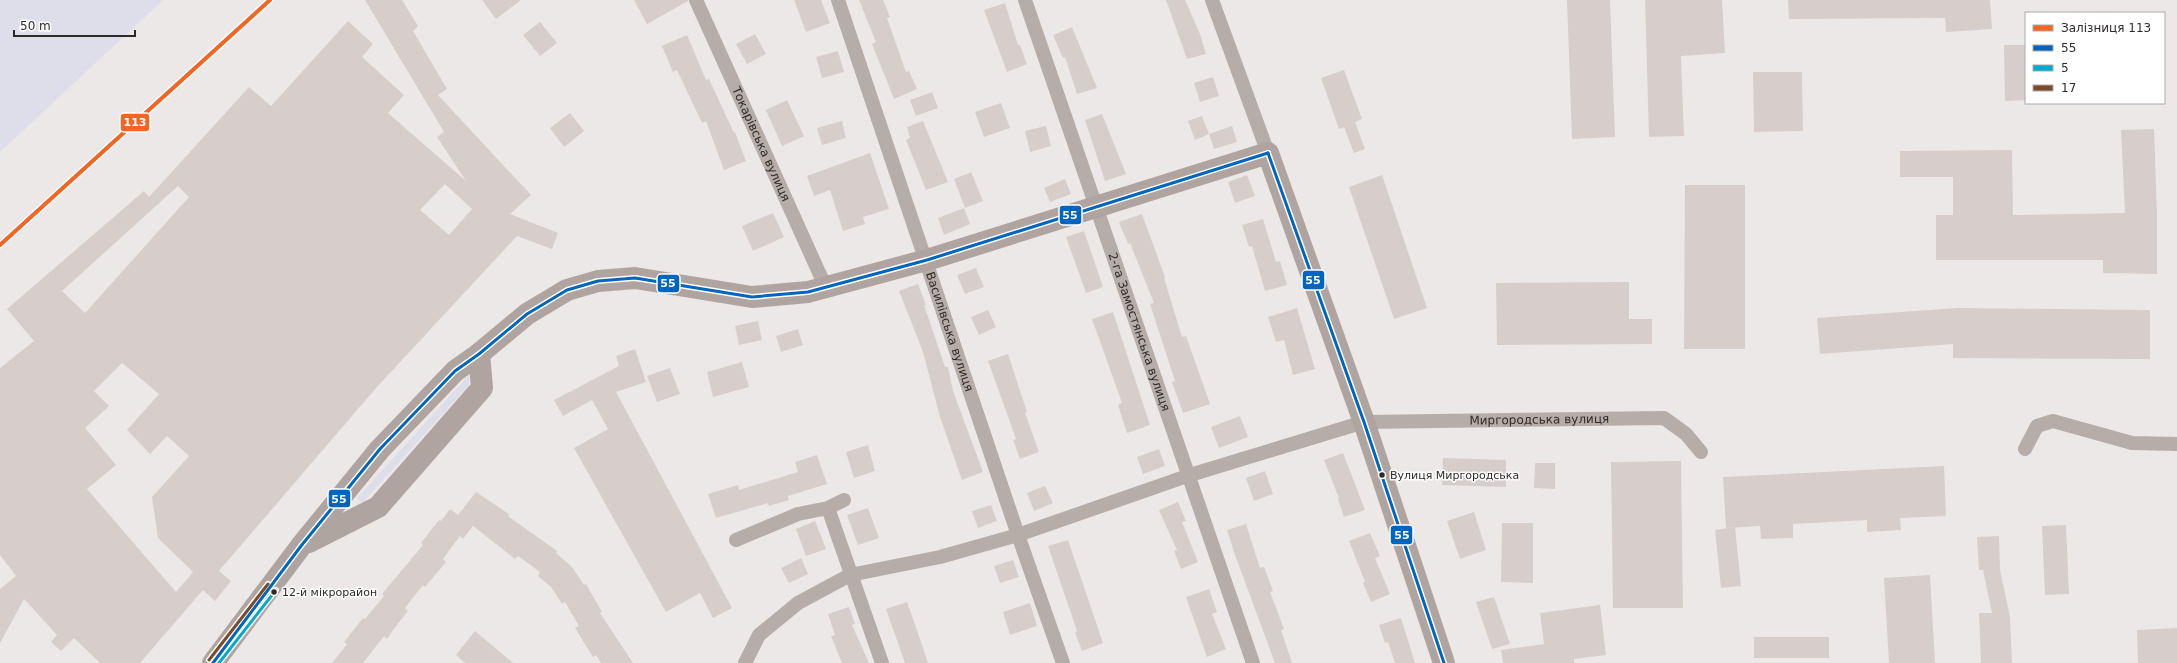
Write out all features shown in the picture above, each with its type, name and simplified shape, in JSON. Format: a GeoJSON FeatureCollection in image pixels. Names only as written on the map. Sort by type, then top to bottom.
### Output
{"type":"FeatureCollection","features":[{"type":"Feature","properties":{"kind":"main road"},"geometry":{"type":"LineString","coordinates":[[213,663],[272,587],[301,546],[380,449],[455,371],[479,354],[527,314],[567,290],[598,281],[635,278],[752,297],[808,292],[927,260],[1268,153],[1364,422],[1444,663]]}},
{"type":"Feature","properties":{"kind":"main road"},"geometry":{"type":"LineString","coordinates":[[301,546],[378,507],[482,388],[479,354]]}},
{"type":"Feature","properties":{"kind":"street","name":"Токарівська вулиця"},"geometry":{"type":"LineString","coordinates":[[696,0],[826,288]]}},
{"type":"Feature","properties":{"kind":"street","name":"Василівська вулиця"},"geometry":{"type":"LineString","coordinates":[[838,0],[927,260],[1018,535],[1063,663]]}},
{"type":"Feature","properties":{"kind":"street","name":"2-га Замостянська вулиця"},"geometry":{"type":"LineString","coordinates":[[1025,0],[1190,475],[1253,663]]}},
{"type":"Feature","properties":{"kind":"street"},"geometry":{"type":"LineString","coordinates":[[1212,0],[1268,153]]}},
{"type":"Feature","properties":{"kind":"street","name":"Миргородська вулиця"},"geometry":{"type":"LineString","coordinates":[[745,663],[759,635],[798,603],[850,575],[940,557],[1018,535],[1190,475],[1364,422],[1664,418],[1686,434],[1701,452]]}},
{"type":"Feature","properties":{"kind":"street"},"geometry":{"type":"LineString","coordinates":[[2025,449],[2037,426],[2053,421],[2132,443],[2177,444]]}},
{"type":"Feature","properties":{"kind":"street"},"geometry":{"type":"LineString","coordinates":[[736,540],[798,514],[828,508],[844,500]]}},
{"type":"Feature","properties":{"kind":"street"},"geometry":{"type":"LineString","coordinates":[[828,508],[850,575],[882,663]]}},
{"type":"Feature","properties":{"kind":"shaded area"},"geometry":{"type":"Polygon","coordinates":[[[0,0],[163,0],[0,152],[0,0]]]}},
{"type":"Feature","properties":{"kind":"shaded area"},"geometry":{"type":"Polygon","coordinates":[[[469,375],[469,385],[362,503],[357,498],[469,375]]]}},
{"type":"Feature","properties":{"kind":"building"},"geometry":{"type":"Polygon","coordinates":[[[365,0],[402,0],[418,26],[413,31],[447,89],[438,95],[531,195],[510,214],[558,233],[552,249],[517,236],[376,388],[219,571],[231,581],[215,601],[203,590],[140,663],[100,663],[74,638],[61,651],[51,642],[57,635],[24,599],[0,643],[0,589],[16,576],[0,555],[0,368],[34,341],[7,309],[144,191],[149,197],[249,87],[271,106],[348,21],[373,44],[362,57],[404,95],[388,113],[466,181],[437,137],[444,132],[365,0]],[[445,184],[420,210],[449,235],[472,209],[445,184]],[[178,186],[62,291],[85,313],[189,197],[178,186]],[[122,363],[94,391],[109,406],[85,428],[116,465],[87,489],[176,592],[193,572],[158,538],[152,497],[189,456],[167,436],[150,454],[127,430],[159,394],[122,363]]]}},
{"type":"Feature","properties":{"kind":"building"},"geometry":{"type":"Polygon","coordinates":[[[482,0],[521,0],[496,19],[482,0]]]}},
{"type":"Feature","properties":{"kind":"building"},"geometry":{"type":"Polygon","coordinates":[[[634,0],[688,0],[688,1],[647,24],[634,0]]]}},
{"type":"Feature","properties":{"kind":"building"},"geometry":{"type":"Polygon","coordinates":[[[794,0],[821,0],[830,23],[806,32],[794,0]]]}},
{"type":"Feature","properties":{"kind":"building"},"geometry":{"type":"Polygon","coordinates":[[[859,0],[883,0],[890,17],[887,18],[906,72],[909,71],[917,89],[894,99],[872,44],[876,42],[859,0]]]}},
{"type":"Feature","properties":{"kind":"building"},"geometry":{"type":"Polygon","coordinates":[[[1166,0],[1185,0],[1200,34],[1206,54],[1187,59],[1166,0]]]}},
{"type":"Feature","properties":{"kind":"building"},"geometry":{"type":"Polygon","coordinates":[[[1567,0],[1610,0],[1615,137],[1572,139],[1567,0]]]}},
{"type":"Feature","properties":{"kind":"building"},"geometry":{"type":"Polygon","coordinates":[[[1645,0],[1722,0],[1725,53],[1681,56],[1684,136],[1649,137],[1645,0]]]}},
{"type":"Feature","properties":{"kind":"building"},"geometry":{"type":"Polygon","coordinates":[[[1788,0],[1990,0],[1992,29],[1946,32],[1945,18],[1789,19],[1788,0]]]}},
{"type":"Feature","properties":{"kind":"building"},"geometry":{"type":"Polygon","coordinates":[[[1005,3],[1018,45],[1020,45],[1027,64],[1007,72],[984,10],[1005,3]]]}},
{"type":"Feature","properties":{"kind":"building"},"geometry":{"type":"Polygon","coordinates":[[[540,22],[557,43],[540,56],[523,35],[540,22]]]}},
{"type":"Feature","properties":{"kind":"building"},"geometry":{"type":"Polygon","coordinates":[[[1072,27],[1097,88],[1077,94],[1065,57],[1063,58],[1053,35],[1072,27]]]}},
{"type":"Feature","properties":{"kind":"building"},"geometry":{"type":"Polygon","coordinates":[[[755,34],[766,54],[747,64],[736,44],[755,34]]]}},
{"type":"Feature","properties":{"kind":"building"},"geometry":{"type":"Polygon","coordinates":[[[687,35],[706,80],[709,79],[734,133],[735,132],[746,161],[724,170],[706,121],[702,123],[677,70],[673,72],[662,46],[687,35]]]}},
{"type":"Feature","properties":{"kind":"building"},"geometry":{"type":"Polygon","coordinates":[[[2004,45],[2025,45],[2025,100],[2005,101],[2004,45]]]}},
{"type":"Feature","properties":{"kind":"building"},"geometry":{"type":"Polygon","coordinates":[[[838,51],[844,72],[822,78],[816,57],[838,51]]]}},
{"type":"Feature","properties":{"kind":"building"},"geometry":{"type":"Polygon","coordinates":[[[1344,70],[1362,119],[1355,122],[1365,149],[1354,153],[1344,127],[1339,129],[1321,78],[1344,70]]]}},
{"type":"Feature","properties":{"kind":"building"},"geometry":{"type":"Polygon","coordinates":[[[1753,72],[1802,72],[1803,131],[1754,132],[1753,72]]]}},
{"type":"Feature","properties":{"kind":"building"},"geometry":{"type":"Polygon","coordinates":[[[1213,77],[1219,96],[1200,102],[1194,83],[1213,77]]]}},
{"type":"Feature","properties":{"kind":"building"},"geometry":{"type":"Polygon","coordinates":[[[932,92],[938,108],[916,116],[910,100],[932,92]]]}},
{"type":"Feature","properties":{"kind":"building"},"geometry":{"type":"Polygon","coordinates":[[[787,100],[804,136],[782,146],[766,110],[787,100]]]}},
{"type":"Feature","properties":{"kind":"building"},"geometry":{"type":"Polygon","coordinates":[[[1001,103],[1010,128],[984,137],[975,112],[1001,103]]]}},
{"type":"Feature","properties":{"kind":"building"},"geometry":{"type":"Polygon","coordinates":[[[570,113],[584,131],[564,147],[550,128],[570,113]]]}},
{"type":"Feature","properties":{"kind":"building"},"geometry":{"type":"Polygon","coordinates":[[[1102,114],[1126,174],[1105,181],[1085,120],[1102,114]]]}},
{"type":"Feature","properties":{"kind":"building"},"geometry":{"type":"Polygon","coordinates":[[[1202,116],[1209,134],[1195,140],[1188,121],[1202,116]]]}},
{"type":"Feature","properties":{"kind":"building"},"geometry":{"type":"Polygon","coordinates":[[[842,121],[846,138],[822,145],[817,128],[842,121]]]}},
{"type":"Feature","properties":{"kind":"building"},"geometry":{"type":"Polygon","coordinates":[[[923,121],[948,182],[926,190],[906,140],[910,138],[907,127],[923,121]]]}},
{"type":"Feature","properties":{"kind":"building"},"geometry":{"type":"Polygon","coordinates":[[[1046,126],[1051,146],[1030,152],[1025,131],[1046,126]]]}},
{"type":"Feature","properties":{"kind":"building"},"geometry":{"type":"Polygon","coordinates":[[[1232,126],[1237,142],[1214,149],[1209,134],[1232,126]]]}},
{"type":"Feature","properties":{"kind":"building"},"geometry":{"type":"Polygon","coordinates":[[[2154,129],[2157,214],[2157,274],[2103,273],[2103,260],[1936,260],[1936,215],[1953,215],[1953,177],[1900,177],[1900,151],[2012,150],[2013,215],[2125,213],[2121,130],[2154,129]]]}},
{"type":"Feature","properties":{"kind":"building"},"geometry":{"type":"Polygon","coordinates":[[[870,153],[889,209],[863,217],[865,224],[843,231],[830,190],[814,196],[807,176],[870,153]]]}},
{"type":"Feature","properties":{"kind":"building"},"geometry":{"type":"Polygon","coordinates":[[[971,172],[983,201],[965,208],[954,179],[971,172]]]}},
{"type":"Feature","properties":{"kind":"building"},"geometry":{"type":"Polygon","coordinates":[[[1247,175],[1255,196],[1235,203],[1228,182],[1247,175]]]}},
{"type":"Feature","properties":{"kind":"building"},"geometry":{"type":"Polygon","coordinates":[[[1382,175],[1427,308],[1394,319],[1349,187],[1382,175]]]}},
{"type":"Feature","properties":{"kind":"building"},"geometry":{"type":"Polygon","coordinates":[[[1065,179],[1071,194],[1050,202],[1044,188],[1065,179]]]}},
{"type":"Feature","properties":{"kind":"building"},"geometry":{"type":"Polygon","coordinates":[[[1685,185],[1745,185],[1745,349],[1684,349],[1685,185]]]}},
{"type":"Feature","properties":{"kind":"building"},"geometry":{"type":"Polygon","coordinates":[[[964,208],[970,224],[944,235],[938,218],[964,208]]]}},
{"type":"Feature","properties":{"kind":"building"},"geometry":{"type":"Polygon","coordinates":[[[773,213],[784,237],[753,251],[742,226],[773,213]]]}},
{"type":"Feature","properties":{"kind":"building"},"geometry":{"type":"Polygon","coordinates":[[[1142,214],[1165,277],[1164,278],[1182,337],[1186,336],[1210,404],[1183,413],[1172,382],[1175,381],[1150,304],[1154,303],[1130,243],[1128,244],[1119,222],[1142,214]]]}},
{"type":"Feature","properties":{"kind":"building"},"geometry":{"type":"Polygon","coordinates":[[[1263,219],[1276,262],[1280,261],[1287,285],[1265,291],[1252,246],[1249,247],[1242,225],[1263,219]]]}},
{"type":"Feature","properties":{"kind":"building"},"geometry":{"type":"Polygon","coordinates":[[[1084,231],[1103,287],[1086,293],[1066,237],[1084,231]]]}},
{"type":"Feature","properties":{"kind":"building"},"geometry":{"type":"Polygon","coordinates":[[[976,268],[984,287],[965,294],[957,275],[976,268]]]}},
{"type":"Feature","properties":{"kind":"building"},"geometry":{"type":"Polygon","coordinates":[[[1629,282],[1629,319],[1652,319],[1652,344],[1497,345],[1496,283],[1629,282]]]}},
{"type":"Feature","properties":{"kind":"building"},"geometry":{"type":"Polygon","coordinates":[[[918,284],[945,367],[948,367],[953,391],[983,472],[962,480],[940,417],[923,352],[899,291],[918,284]]]}},
{"type":"Feature","properties":{"kind":"building"},"geometry":{"type":"Polygon","coordinates":[[[1297,308],[1315,369],[1293,375],[1284,340],[1276,342],[1268,317],[1297,308]]]}},
{"type":"Feature","properties":{"kind":"building"},"geometry":{"type":"Polygon","coordinates":[[[1957,308],[2150,310],[2150,359],[1953,358],[1953,344],[1820,354],[1817,318],[1957,308]]]}},
{"type":"Feature","properties":{"kind":"building"},"geometry":{"type":"Polygon","coordinates":[[[988,310],[996,327],[979,335],[971,317],[988,310]]]}},
{"type":"Feature","properties":{"kind":"building"},"geometry":{"type":"Polygon","coordinates":[[[1113,312],[1150,425],[1127,433],[1118,405],[1122,403],[1092,319],[1113,312]]]}},
{"type":"Feature","properties":{"kind":"building"},"geometry":{"type":"Polygon","coordinates":[[[758,321],[762,340],[739,345],[735,326],[758,321]]]}},
{"type":"Feature","properties":{"kind":"building"},"geometry":{"type":"Polygon","coordinates":[[[798,329],[803,345],[781,352],[776,336],[798,329]]]}},
{"type":"Feature","properties":{"kind":"building"},"geometry":{"type":"Polygon","coordinates":[[[635,349],[646,382],[616,392],[732,608],[713,618],[700,593],[666,612],[574,448],[608,429],[592,400],[563,416],[554,400],[619,366],[616,356],[635,349]]]}},
{"type":"Feature","properties":{"kind":"building"},"geometry":{"type":"Polygon","coordinates":[[[1008,354],[1027,412],[1025,413],[1039,452],[1020,459],[1013,440],[1016,439],[988,361],[1008,354]]]}},
{"type":"Feature","properties":{"kind":"building"},"geometry":{"type":"Polygon","coordinates":[[[742,362],[749,387],[713,397],[707,372],[742,362]]]}},
{"type":"Feature","properties":{"kind":"building"},"geometry":{"type":"Polygon","coordinates":[[[670,368],[680,394],[657,402],[647,376],[670,368]]]}},
{"type":"Feature","properties":{"kind":"building"},"geometry":{"type":"Polygon","coordinates":[[[1240,416],[1248,437],[1219,448],[1211,427],[1240,416]]]}},
{"type":"Feature","properties":{"kind":"building"},"geometry":{"type":"Polygon","coordinates":[[[868,445],[875,471],[854,478],[846,452],[868,445]]]}},
{"type":"Feature","properties":{"kind":"building"},"geometry":{"type":"Polygon","coordinates":[[[1159,449],[1165,466],[1143,474],[1137,457],[1159,449]]]}},
{"type":"Feature","properties":{"kind":"building"},"geometry":{"type":"Polygon","coordinates":[[[1343,453],[1365,510],[1344,517],[1338,499],[1339,498],[1324,460],[1343,453]]]}},
{"type":"Feature","properties":{"kind":"building"},"geometry":{"type":"Polygon","coordinates":[[[817,455],[827,484],[788,496],[789,500],[769,506],[768,503],[716,518],[708,494],[738,485],[739,490],[798,472],[795,462],[817,455]]]}},
{"type":"Feature","properties":{"kind":"building"},"geometry":{"type":"Polygon","coordinates":[[[1443,458],[1506,460],[1506,487],[1442,485],[1443,458]]]}},
{"type":"Feature","properties":{"kind":"building"},"geometry":{"type":"Polygon","coordinates":[[[1681,461],[1683,608],[1613,608],[1611,462],[1681,461]]]}},
{"type":"Feature","properties":{"kind":"building"},"geometry":{"type":"Polygon","coordinates":[[[1535,463],[1555,463],[1555,489],[1534,488],[1535,463]]]}},
{"type":"Feature","properties":{"kind":"building"},"geometry":{"type":"Polygon","coordinates":[[[1944,466],[1946,516],[1900,518],[1901,530],[1867,532],[1867,520],[1793,524],[1793,538],[1761,539],[1760,526],[1726,528],[1723,477],[1944,466]]]}},
{"type":"Feature","properties":{"kind":"building"},"geometry":{"type":"Polygon","coordinates":[[[1265,471],[1273,494],[1254,501],[1246,478],[1265,471]]]}},
{"type":"Feature","properties":{"kind":"building"},"geometry":{"type":"Polygon","coordinates":[[[1045,486],[1053,503],[1034,511],[1027,493],[1045,486]]]}},
{"type":"Feature","properties":{"kind":"building"},"geometry":{"type":"Polygon","coordinates":[[[476,492],[509,514],[508,516],[557,551],[556,553],[572,567],[584,585],[586,584],[602,612],[600,613],[633,663],[601,663],[596,655],[593,657],[575,628],[579,626],[565,602],[562,604],[551,587],[538,576],[540,572],[518,556],[515,559],[473,526],[463,539],[460,536],[443,559],[446,562],[425,587],[423,585],[405,608],[408,611],[387,639],[384,636],[363,663],[332,663],[347,644],[344,642],[363,618],[365,619],[384,596],[382,594],[423,545],[421,543],[439,520],[441,521],[450,509],[458,515],[476,492]]]}},
{"type":"Feature","properties":{"kind":"building"},"geometry":{"type":"Polygon","coordinates":[[[1178,502],[1186,521],[1182,522],[1198,562],[1181,569],[1174,551],[1177,550],[1159,510],[1178,502]]]}},
{"type":"Feature","properties":{"kind":"building"},"geometry":{"type":"Polygon","coordinates":[[[991,505],[997,521],[978,528],[972,511],[991,505]]]}},
{"type":"Feature","properties":{"kind":"building"},"geometry":{"type":"Polygon","coordinates":[[[868,508],[879,538],[858,545],[847,515],[868,508]]]}},
{"type":"Feature","properties":{"kind":"building"},"geometry":{"type":"Polygon","coordinates":[[[1474,512],[1486,550],[1460,559],[1447,521],[1474,512]]]}},
{"type":"Feature","properties":{"kind":"building"},"geometry":{"type":"Polygon","coordinates":[[[815,521],[826,549],[806,556],[796,529],[815,521]]]}},
{"type":"Feature","properties":{"kind":"building"},"geometry":{"type":"Polygon","coordinates":[[[1502,523],[1533,523],[1533,583],[1501,582],[1502,523]]]}},
{"type":"Feature","properties":{"kind":"building"},"geometry":{"type":"Polygon","coordinates":[[[1246,524],[1260,568],[1264,567],[1273,591],[1270,592],[1284,629],[1281,630],[1292,663],[1275,663],[1235,555],[1227,530],[1246,524]]]}},
{"type":"Feature","properties":{"kind":"building"},"geometry":{"type":"Polygon","coordinates":[[[2066,525],[2069,594],[2045,595],[2042,526],[2066,525]]]}},
{"type":"Feature","properties":{"kind":"building"},"geometry":{"type":"Polygon","coordinates":[[[1735,527],[1741,586],[1721,588],[1715,530],[1735,527]]]}},
{"type":"Feature","properties":{"kind":"building"},"geometry":{"type":"Polygon","coordinates":[[[1370,533],[1380,556],[1375,558],[1390,594],[1371,602],[1349,541],[1370,533]]]}},
{"type":"Feature","properties":{"kind":"building"},"geometry":{"type":"Polygon","coordinates":[[[1999,536],[2000,570],[2010,617],[2012,663],[1981,663],[1979,613],[1992,613],[1983,570],[1979,570],[1977,537],[1999,536]]]}},
{"type":"Feature","properties":{"kind":"building"},"geometry":{"type":"Polygon","coordinates":[[[1068,540],[1103,643],[1082,651],[1075,632],[1077,631],[1048,546],[1068,540]]]}},
{"type":"Feature","properties":{"kind":"building"},"geometry":{"type":"Polygon","coordinates":[[[801,558],[808,574],[789,583],[781,568],[801,558]]]}},
{"type":"Feature","properties":{"kind":"building"},"geometry":{"type":"Polygon","coordinates":[[[1013,560],[1019,577],[1000,583],[994,566],[1013,560]]]}},
{"type":"Feature","properties":{"kind":"building"},"geometry":{"type":"Polygon","coordinates":[[[1930,575],[1935,663],[1889,663],[1884,578],[1930,575]]]}},
{"type":"Feature","properties":{"kind":"building"},"geometry":{"type":"Polygon","coordinates":[[[1209,589],[1217,612],[1212,614],[1226,649],[1207,657],[1186,597],[1209,589]]]}},
{"type":"Feature","properties":{"kind":"building"},"geometry":{"type":"Polygon","coordinates":[[[1494,597],[1510,644],[1492,649],[1476,602],[1494,597]]]}},
{"type":"Feature","properties":{"kind":"building"},"geometry":{"type":"Polygon","coordinates":[[[907,602],[928,663],[905,663],[886,609],[907,602]]]}},
{"type":"Feature","properties":{"kind":"building"},"geometry":{"type":"Polygon","coordinates":[[[1030,603],[1037,626],[1010,635],[1003,612],[1030,603]]]}},
{"type":"Feature","properties":{"kind":"building"},"geometry":{"type":"Polygon","coordinates":[[[1600,605],[1606,655],[1574,659],[1574,663],[1503,663],[1501,650],[1544,644],[1540,613],[1600,605]]]}},
{"type":"Feature","properties":{"kind":"building"},"geometry":{"type":"Polygon","coordinates":[[[849,607],[855,624],[852,625],[869,663],[842,663],[831,636],[835,635],[828,614],[849,607]]]}},
{"type":"Feature","properties":{"kind":"building"},"geometry":{"type":"Polygon","coordinates":[[[1401,618],[1415,663],[1395,663],[1388,642],[1385,643],[1379,625],[1401,618]]]}},
{"type":"Feature","properties":{"kind":"building"},"geometry":{"type":"Polygon","coordinates":[[[2177,628],[2177,663],[2138,663],[2137,630],[2177,628]]]}},
{"type":"Feature","properties":{"kind":"building"},"geometry":{"type":"Polygon","coordinates":[[[475,631],[513,663],[465,663],[456,655],[475,631]]]}},
{"type":"Feature","properties":{"kind":"building"},"geometry":{"type":"Polygon","coordinates":[[[1754,637],[1829,637],[1829,658],[1754,658],[1754,637]]]}},
{"type":"Feature","properties":{"kind":"rail line","name":"113"},"geometry":{"type":"LineString","coordinates":[[0,245],[270,0]]}},
{"type":"Feature","properties":{"kind":"transit line","name":"55"},"geometry":{"type":"LineString","coordinates":[[1268,153],[1364,422],[1444,663]]}},
{"type":"Feature","properties":{"kind":"transit line","name":"55"},"geometry":{"type":"LineString","coordinates":[[213,663],[301,546],[380,449],[455,371],[479,354],[527,314],[567,290],[598,281],[635,278],[752,297],[808,292],[927,260],[1268,153]]}},
{"type":"Feature","properties":{"kind":"transit line","name":"17"},"geometry":{"type":"LineString","coordinates":[[209,660],[268,584]]}},
{"type":"Feature","properties":{"kind":"transit line","name":"5"},"geometry":{"type":"LineString","coordinates":[[219,663],[276,590]]}},
{"type":"Feature","properties":{"kind":"place","name":"Вулиця Миргородська"},"geometry":{"type":"Point","coordinates":[1382,475]}},
{"type":"Feature","properties":{"kind":"place","name":"12-й мікрорайон"},"geometry":{"type":"Point","coordinates":[274,592]}}]}
